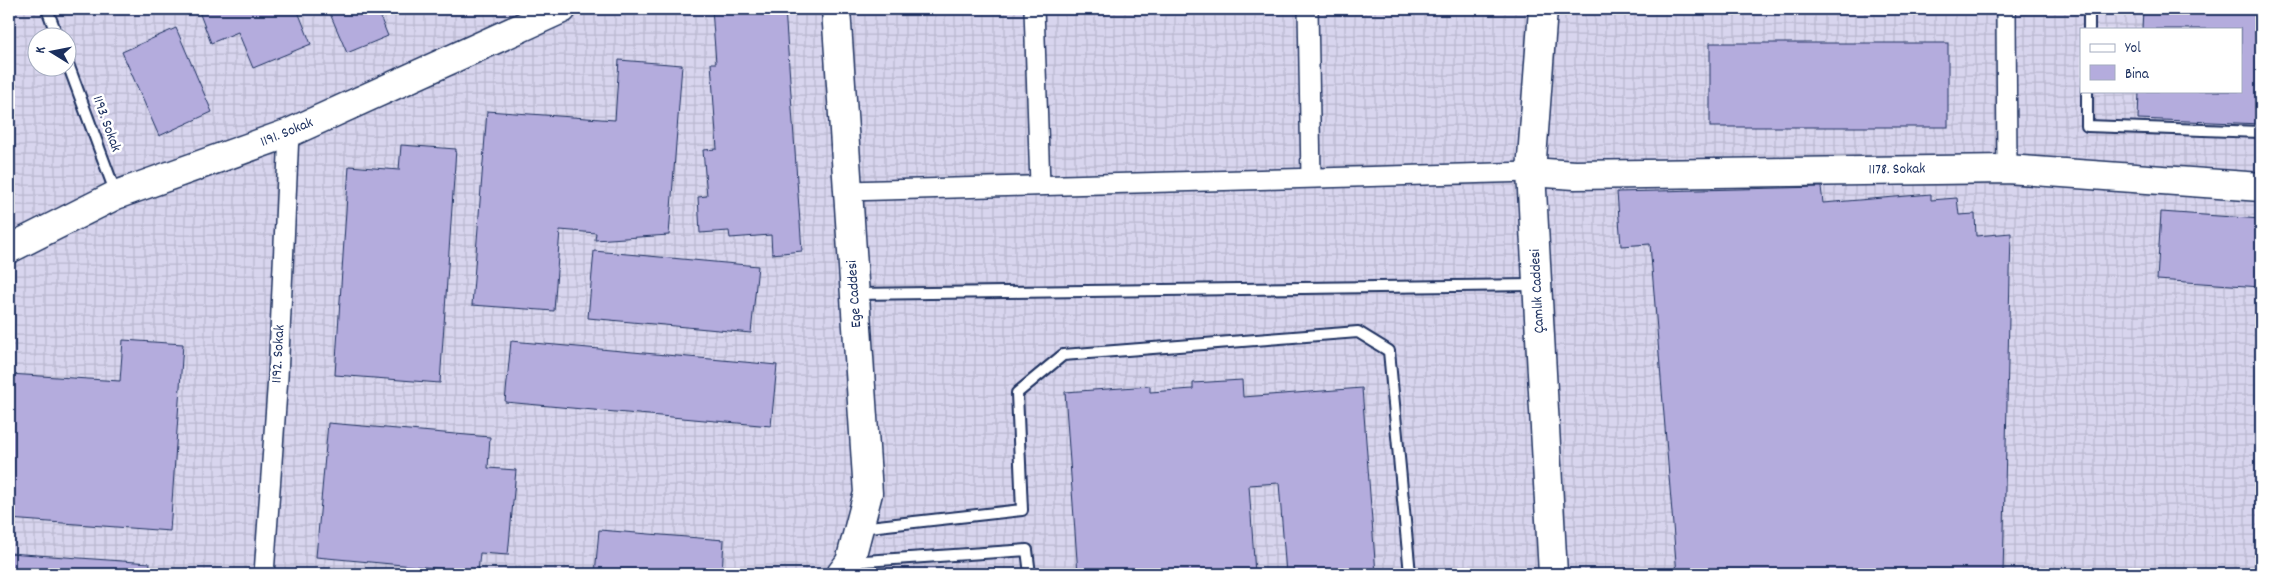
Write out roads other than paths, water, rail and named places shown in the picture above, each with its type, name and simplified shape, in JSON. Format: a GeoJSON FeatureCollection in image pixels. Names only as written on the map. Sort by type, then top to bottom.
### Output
{"type":"FeatureCollection","features":[{"type":"Feature","properties":{"kind":"street","name":"1191. Sokak"},"geometry":{"type":"LineString","coordinates":[[9,249],[116,195],[289,133],[562,9]]}},
{"type":"Feature","properties":{"kind":"street","name":"Ege Caddesi"},"geometry":{"type":"LineString","coordinates":[[836,9],[868,493],[846,568]]}},
{"type":"Feature","properties":{"kind":"street"},"geometry":{"type":"LineString","coordinates":[[1034,9],[1040,185]]}},
{"type":"Feature","properties":{"kind":"street"},"geometry":{"type":"LineString","coordinates":[[1308,9],[1311,178]]}},
{"type":"Feature","properties":{"kind":"street","name":"Çamlık Caddesi"},"geometry":{"type":"LineString","coordinates":[[1543,9],[1532,172],[1553,574]]}},
{"type":"Feature","properties":{"kind":"street"},"geometry":{"type":"LineString","coordinates":[[2006,9],[2007,169]]}},
{"type":"Feature","properties":{"kind":"street","name":"1192. Sokak"},"geometry":{"type":"LineString","coordinates":[[264,574],[278,377],[289,133]]}},
{"type":"Feature","properties":{"kind":"street","name":"1178. Sokak"},"geometry":{"type":"LineString","coordinates":[[1532,172],[1575,175],[2007,169],[2261,188]]}},
{"type":"Feature","properties":{"kind":"street"},"geometry":{"type":"LineString","coordinates":[[848,191],[1532,172]]}},
{"type":"Feature","properties":{"kind":"lane"},"geometry":{"type":"LineString","coordinates":[[47,9],[54,28]]}},
{"type":"Feature","properties":{"kind":"lane"},"geometry":{"type":"LineString","coordinates":[[2089,9],[2089,28]]}},
{"type":"Feature","properties":{"kind":"lane","name":"1193. Sokak"},"geometry":{"type":"LineString","coordinates":[[73,78],[116,195]]}},
{"type":"Feature","properties":{"kind":"lane"},"geometry":{"type":"LineString","coordinates":[[2087,92],[2087,126],[2261,132]]}},
{"type":"Feature","properties":{"kind":"lane"},"geometry":{"type":"LineString","coordinates":[[855,294],[1538,285]]}},
{"type":"Feature","properties":{"kind":"lane"},"geometry":{"type":"LineString","coordinates":[[858,528],[1022,510],[1017,393],[1062,355],[1358,332],[1389,351],[1410,574]]}},
{"type":"Feature","properties":{"kind":"lane"},"geometry":{"type":"LineString","coordinates":[[846,568],[1028,550],[1030,574]]}}]}
